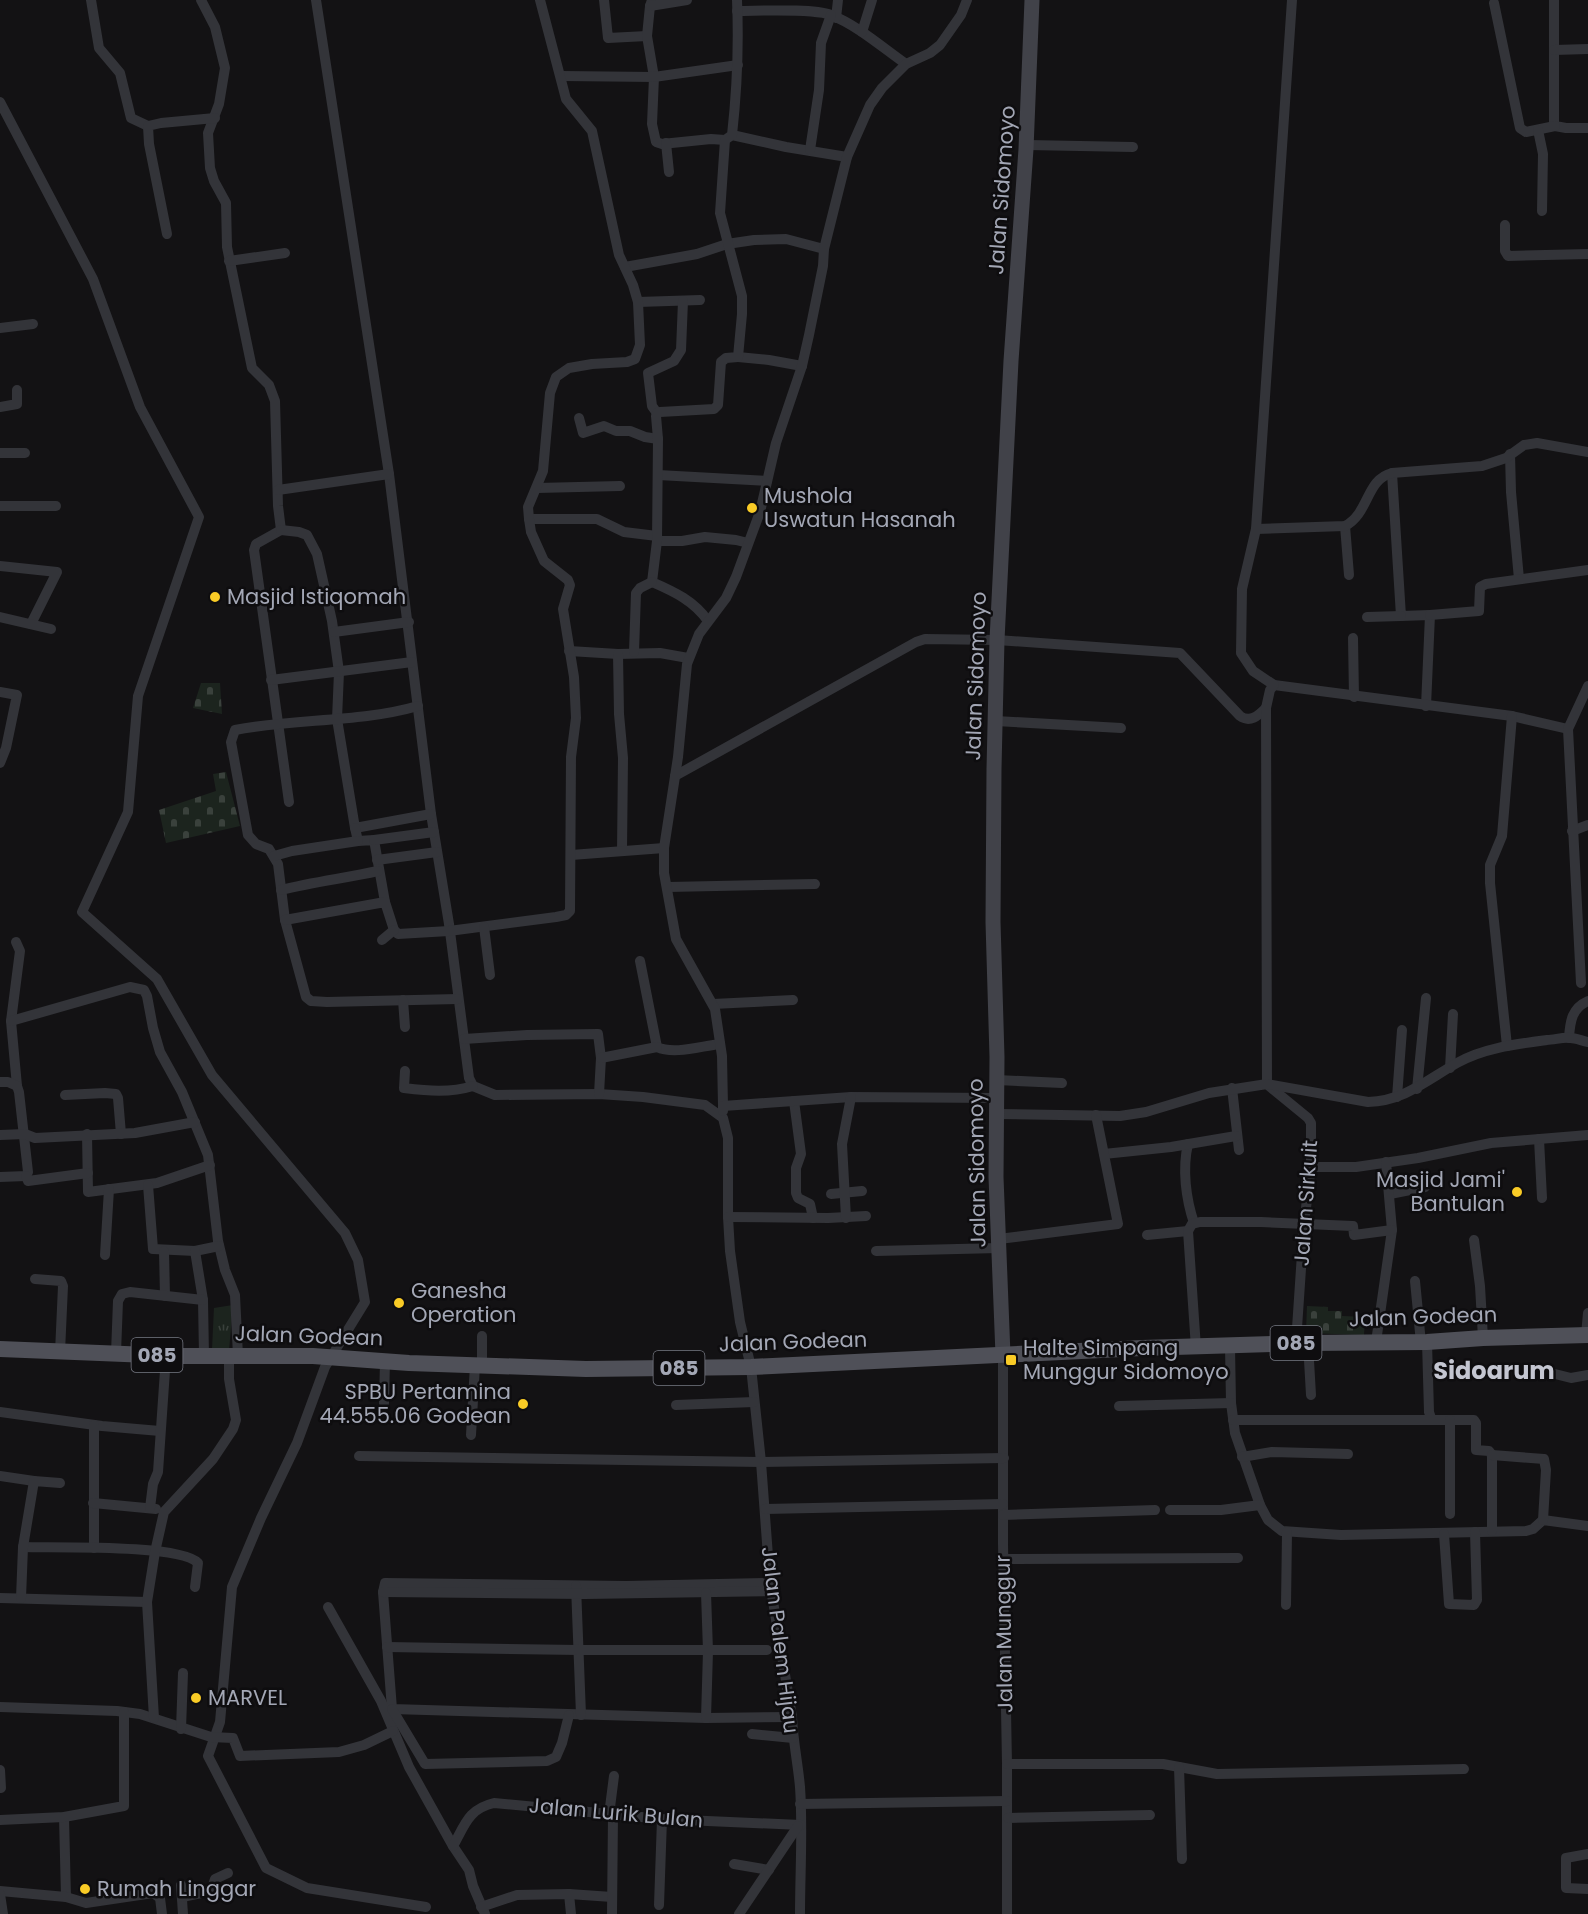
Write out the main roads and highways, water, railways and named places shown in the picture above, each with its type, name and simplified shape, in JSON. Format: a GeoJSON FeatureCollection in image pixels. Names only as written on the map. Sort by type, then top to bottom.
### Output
{"type":"FeatureCollection","features":[{"type":"Feature","properties":{"kind":"main road","name":"Jalan Sidomoyo"},"geometry":{"type":"LineString","coordinates":[[1004,1354],[996,1177],[997,1080],[993,922],[997,640],[1011,361],[1027,145],[1032,0]]}},
{"type":"Feature","properties":{"kind":"main road","name":"Jalan Godean"},"geometry":{"type":"LineString","coordinates":[[0,1349],[166,1356],[313,1356],[586,1369],[750,1367],[1004,1354],[1587,1335]]}},
{"type":"Feature","properties":{"kind":"place","name":"Mushola Uswatun Hasanah"},"geometry":{"type":"Point","coordinates":[752,508]}},
{"type":"Feature","properties":{"kind":"place","name":"Masjid Istiqomah"},"geometry":{"type":"Point","coordinates":[215,597]}},
{"type":"Feature","properties":{"kind":"place","name":"Masjid Jami' Bantulan"},"geometry":{"type":"Point","coordinates":[1517,1192]}},
{"type":"Feature","properties":{"kind":"place","name":"Ganesha Operation"},"geometry":{"type":"Point","coordinates":[399,1303]}},
{"type":"Feature","properties":{"kind":"place","name":"Halte Simpang Munggur Sidomoyo"},"geometry":{"type":"Point","coordinates":[1011,1360]}},
{"type":"Feature","properties":{"kind":"place","name":"SPBU Pertamina 44.555.06 Godean"},"geometry":{"type":"Point","coordinates":[523,1404]}},
{"type":"Feature","properties":{"kind":"place","name":"MARVEL"},"geometry":{"type":"Point","coordinates":[196,1698]}},
{"type":"Feature","properties":{"kind":"place","name":"Rumah Linggar"},"geometry":{"type":"Point","coordinates":[85,1889]}},
{"type":"Feature","properties":{"kind":"district","name":"Sidoarum"},"geometry":{"type":"Point","coordinates":[1494,1371]}}]}
